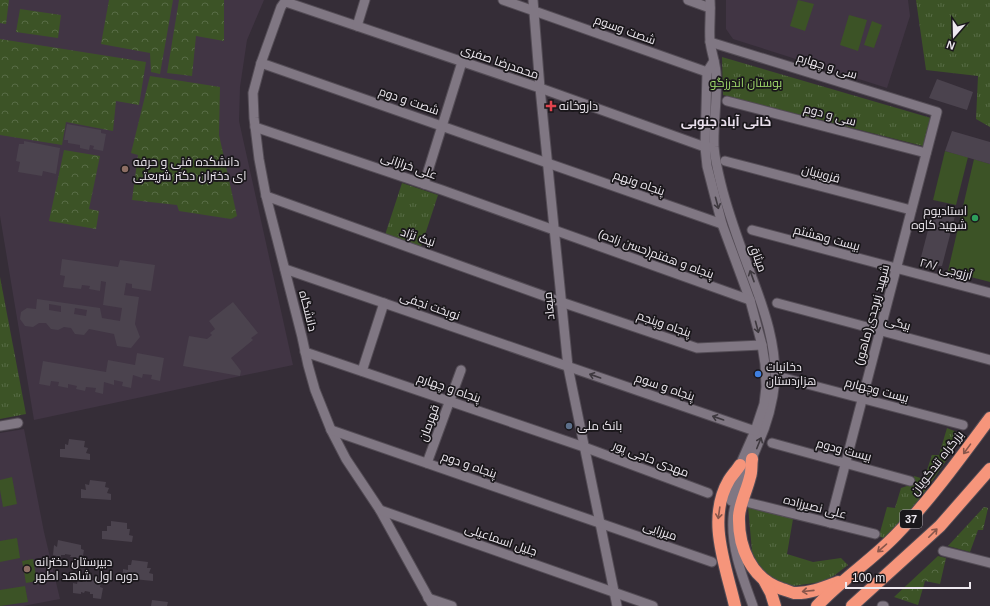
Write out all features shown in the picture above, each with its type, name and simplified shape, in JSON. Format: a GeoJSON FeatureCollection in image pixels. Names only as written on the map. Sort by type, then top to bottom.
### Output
{"type":"FeatureCollection","features":[{"type":"Feature","properties":{"kind":"highway","name":"بزرگراه تندگویان"},"geometry":{"type":"LineString","coordinates":[[817,606],[913,518],[990,418]]}},
{"type":"Feature","properties":{"kind":"highway"},"geometry":{"type":"LineString","coordinates":[[752,459],[751,475],[739,514],[743,551],[752,568],[764,580],[776,587],[794,593],[815,591],[845,580]]}},
{"type":"Feature","properties":{"kind":"highway"},"geometry":{"type":"LineString","coordinates":[[735,606],[720,542],[718,521],[722,498],[729,481],[740,465]]}},
{"type":"Feature","properties":{"kind":"highway","name":"37"},"geometry":{"type":"LineString","coordinates":[[852,606],[930,536],[990,469]]}},
{"type":"Feature","properties":{"kind":"highway"},"geometry":{"type":"LineString","coordinates":[[764,580],[771,593],[775,606]]}},
{"type":"Feature","properties":{"kind":"street"},"geometry":{"type":"LineString","coordinates":[[357,26],[365,0]]}},
{"type":"Feature","properties":{"kind":"street","name":"شصت وسوم"},"geometry":{"type":"LineString","coordinates":[[503,0],[707,72]]}},
{"type":"Feature","properties":{"kind":"street","name":"میعاد"},"geometry":{"type":"LineString","coordinates":[[533,0],[540,88],[568,366],[617,606]]}},
{"type":"Feature","properties":{"kind":"street"},"geometry":{"type":"LineString","coordinates":[[688,0],[710,4]]}},
{"type":"Feature","properties":{"kind":"street","name":"محمدرضا صفری"},"geometry":{"type":"LineString","coordinates":[[286,1],[710,147]]}},
{"type":"Feature","properties":{"kind":"street","name":"دانشگاه"},"geometry":{"type":"LineString","coordinates":[[286,1],[281,7],[261,63],[253,93],[255,127],[266,196],[315,390],[331,430],[346,459],[380,510],[431,602]]}},
{"type":"Feature","properties":{"kind":"street","name":"میثاق"},"geometry":{"type":"LineString","coordinates":[[710,4],[710,42],[716,71],[707,166],[722,224],[750,300],[762,345],[766,387],[764,404],[755,431],[740,465],[734,486],[731,521]]}},
{"type":"Feature","properties":{"kind":"street","name":"سی و چهارم"},"geometry":{"type":"LineString","coordinates":[[710,42],[937,112]]}},
{"type":"Feature","properties":{"kind":"street"},"geometry":{"type":"LineString","coordinates":[[707,72],[714,61]]}},
{"type":"Feature","properties":{"kind":"street"},"geometry":{"type":"LineString","coordinates":[[424,184],[462,62]]}},
{"type":"Feature","properties":{"kind":"street","name":"شصت و دوم"},"geometry":{"type":"LineString","coordinates":[[261,63],[442,125],[548,164]]}},
{"type":"Feature","properties":{"kind":"street","name":"میثاق"},"geometry":{"type":"LineString","coordinates":[[707,72],[710,147],[737,237],[767,319],[775,364],[770,411],[737,496],[731,521]]}},
{"type":"Feature","properties":{"kind":"street","name":"سی و دوم"},"geometry":{"type":"LineString","coordinates":[[727,101],[926,153]]}},
{"type":"Feature","properties":{"kind":"street","name":"شهید زبرجدی(ماهور)"},"geometry":{"type":"LineString","coordinates":[[830,523],[937,112]]}},
{"type":"Feature","properties":{"kind":"street","name":"علی خرازانی"},"geometry":{"type":"LineString","coordinates":[[255,127],[424,184],[554,231]]}},
{"type":"Feature","properties":{"kind":"street","name":"قزوینیان"},"geometry":{"type":"LineString","coordinates":[[725,161],[911,210]]}},
{"type":"Feature","properties":{"kind":"street","name":"پنجاه ونهم"},"geometry":{"type":"LineString","coordinates":[[548,164],[722,224]]}},
{"type":"Feature","properties":{"kind":"street","name":"نیک نژاد"},"geometry":{"type":"LineString","coordinates":[[266,196],[561,302]]}},
{"type":"Feature","properties":{"kind":"street","name":"بیست وهشتم"},"geometry":{"type":"LineString","coordinates":[[752,230],[896,268]]}},
{"type":"Feature","properties":{"kind":"street","name":"(حسن زاده)پنجاه و هفتم"},"geometry":{"type":"LineString","coordinates":[[554,231],[750,300]]}},
{"type":"Feature","properties":{"kind":"street","name":"آرزوجی /۲۸"},"geometry":{"type":"LineString","coordinates":[[896,268],[990,293]]}},
{"type":"Feature","properties":{"kind":"street","name":"نوبخت نجفی"},"geometry":{"type":"LineString","coordinates":[[285,269],[568,366]]}},
{"type":"Feature","properties":{"kind":"street","name":"پنجاه وپنجم"},"geometry":{"type":"LineString","coordinates":[[561,302],[697,348],[762,345]]}},
{"type":"Feature","properties":{"kind":"street"},"geometry":{"type":"LineString","coordinates":[[362,371],[384,303]]}},
{"type":"Feature","properties":{"kind":"street","name":"بیگی"},"geometry":{"type":"LineString","coordinates":[[777,303],[990,360]]}},
{"type":"Feature","properties":{"kind":"street","name":"پنجاه و چهارم"},"geometry":{"type":"LineString","coordinates":[[305,352],[584,447]]}},
{"type":"Feature","properties":{"kind":"street","name":"پنجاه و سوم"},"geometry":{"type":"LineString","coordinates":[[568,366],[755,431]]}},
{"type":"Feature","properties":{"kind":"street","name":"قهرمان"},"geometry":{"type":"LineString","coordinates":[[427,463],[462,370]]}},
{"type":"Feature","properties":{"kind":"street","name":"بیست وچهارم"},"geometry":{"type":"LineString","coordinates":[[784,378],[964,425]]}},
{"type":"Feature","properties":{"kind":"street"},"geometry":{"type":"LineString","coordinates":[[0,426],[18,423]]}},
{"type":"Feature","properties":{"kind":"street","name":"پنجاه و دوم"},"geometry":{"type":"LineString","coordinates":[[331,430],[600,522]]}},
{"type":"Feature","properties":{"kind":"street","name":"بیست ودوم"},"geometry":{"type":"LineString","coordinates":[[772,443],[910,480]]}},
{"type":"Feature","properties":{"kind":"street","name":"مهدی حاجی پور"},"geometry":{"type":"LineString","coordinates":[[584,447],[708,493]]}},
{"type":"Feature","properties":{"kind":"street","name":"علی نصیرزاده"},"geometry":{"type":"LineString","coordinates":[[750,503],[874,534]]}},
{"type":"Feature","properties":{"kind":"street","name":"جلیل اسماعیلی"},"geometry":{"type":"LineString","coordinates":[[380,510],[653,606]]}},
{"type":"Feature","properties":{"kind":"street"},"geometry":{"type":"LineString","coordinates":[[731,521],[729,541],[736,572],[749,606]]}},
{"type":"Feature","properties":{"kind":"street"},"geometry":{"type":"LineString","coordinates":[[731,521],[741,571],[753,606]]}},
{"type":"Feature","properties":{"kind":"street","name":"میرزایی"},"geometry":{"type":"LineString","coordinates":[[600,522],[712,562]]}},
{"type":"Feature","properties":{"kind":"street"},"geometry":{"type":"LineString","coordinates":[[943,551],[990,563]]}},
{"type":"Feature","properties":{"kind":"street"},"geometry":{"type":"LineString","coordinates":[[431,602],[452,606]]}},
{"type":"Feature","properties":{"kind":"shaded area","name":"دانشکده فنی و حرفه ای دختران دکتر شریعتی"},"geometry":{"type":"Polygon","coordinates":[[[0,0],[264,0],[247,40],[240,87],[239,121],[293,365],[34,420],[0,216],[0,0]]]}},
{"type":"Feature","properties":{"kind":"shaded area"},"geometry":{"type":"Polygon","coordinates":[[[726,0],[908,0],[910,16],[887,88],[733,39],[726,29],[726,0]]]}},
{"type":"Feature","properties":{"kind":"shaded area"},"geometry":{"type":"Polygon","coordinates":[[[24,429],[44,532],[60,599],[23,606],[0,606],[0,433],[24,429]]]}},
{"type":"Feature","properties":{"kind":"green space"},"geometry":{"type":"Polygon","coordinates":[[[0,0],[9,0],[6,24],[0,23],[0,0]]]}},
{"type":"Feature","properties":{"kind":"green space"},"geometry":{"type":"Polygon","coordinates":[[[109,0],[173,0],[160,74],[151,72],[150,53],[101,44],[109,0]]]}},
{"type":"Feature","properties":{"kind":"green space"},"geometry":{"type":"Polygon","coordinates":[[[179,0],[224,0],[224,41],[196,36],[192,76],[167,73],[179,0]]]}},
{"type":"Feature","properties":{"kind":"green space"},"geometry":{"type":"Polygon","coordinates":[[[798,0],[814,4],[805,31],[790,26],[798,0]]]}},
{"type":"Feature","properties":{"kind":"green space"},"geometry":{"type":"Polygon","coordinates":[[[916,0],[990,0],[990,127],[976,119],[978,76],[926,70],[916,0]]]}},
{"type":"Feature","properties":{"kind":"green space"},"geometry":{"type":"Polygon","coordinates":[[[20,9],[61,15],[58,38],[16,32],[20,9]]]}},
{"type":"Feature","properties":{"kind":"green space"},"geometry":{"type":"Polygon","coordinates":[[[849,15],[867,20],[858,51],[840,45],[849,15]]]}},
{"type":"Feature","properties":{"kind":"green space"},"geometry":{"type":"Polygon","coordinates":[[[872,21],[882,25],[874,48],[864,45],[872,21]]]}},
{"type":"Feature","properties":{"kind":"green space"},"geometry":{"type":"Polygon","coordinates":[[[0,39],[146,62],[139,105],[116,101],[113,131],[66,122],[62,145],[0,135],[0,39]]]}},
{"type":"Feature","properties":{"kind":"green space","name":"بوستان اندرزگو"},"geometry":{"type":"Polygon","coordinates":[[[722,57],[931,118],[923,146],[723,95],[722,57]]]}},
{"type":"Feature","properties":{"kind":"green space"},"geometry":{"type":"Polygon","coordinates":[[[150,76],[220,87],[219,135],[237,216],[231,219],[179,211],[177,205],[132,200],[138,155],[131,153],[150,76]]]}},
{"type":"Feature","properties":{"kind":"green space"},"geometry":{"type":"Polygon","coordinates":[[[64,150],[100,156],[89,209],[99,211],[96,229],[49,221],[64,150]]]}},
{"type":"Feature","properties":{"kind":"green space"},"geometry":{"type":"Polygon","coordinates":[[[945,151],[968,157],[956,205],[933,200],[945,151]]]}},
{"type":"Feature","properties":{"kind":"green space","name":"استادیوم شهید کاوه"},"geometry":{"type":"Polygon","coordinates":[[[974,159],[990,164],[990,282],[948,271],[974,159]]]}},
{"type":"Feature","properties":{"kind":"green space"},"geometry":{"type":"Polygon","coordinates":[[[402,183],[438,195],[421,247],[385,235],[402,183]]]}},
{"type":"Feature","properties":{"kind":"green space"},"geometry":{"type":"Polygon","coordinates":[[[0,277],[26,414],[0,419],[0,277]]]}},
{"type":"Feature","properties":{"kind":"green space"},"geometry":{"type":"Polygon","coordinates":[[[947,428],[964,435],[914,507],[885,539],[879,536],[887,507],[895,508],[901,488],[910,485],[914,476],[924,479],[932,455],[939,455],[947,428]]]}},
{"type":"Feature","properties":{"kind":"green space"},"geometry":{"type":"Polygon","coordinates":[[[12,477],[17,504],[3,507],[0,480],[12,477]]]}},
{"type":"Feature","properties":{"kind":"green space"},"geometry":{"type":"Polygon","coordinates":[[[748,506],[793,519],[787,554],[813,562],[841,558],[848,565],[835,575],[821,582],[793,586],[773,580],[758,567],[752,551],[748,506]]]}},
{"type":"Feature","properties":{"kind":"green space"},"geometry":{"type":"Polygon","coordinates":[[[984,507],[988,508],[983,530],[978,530],[970,552],[948,546],[984,507]]]}},
{"type":"Feature","properties":{"kind":"green space"},"geometry":{"type":"Polygon","coordinates":[[[17,538],[20,558],[0,562],[0,541],[17,538]]]}},
{"type":"Feature","properties":{"kind":"green space"},"geometry":{"type":"Polygon","coordinates":[[[938,556],[946,558],[940,584],[925,581],[918,605],[894,597],[938,556]]]}},
{"type":"Feature","properties":{"kind":"green space"},"geometry":{"type":"Polygon","coordinates":[[[33,559],[37,581],[26,583],[22,561],[33,559]]]}},
{"type":"Feature","properties":{"kind":"green space"},"geometry":{"type":"Polygon","coordinates":[[[25,586],[28,602],[0,606],[0,590],[25,586]]]}},
{"type":"Feature","properties":{"kind":"building"},"geometry":{"type":"Polygon","coordinates":[[[937,79],[973,92],[967,110],[929,98],[937,79]]]}},
{"type":"Feature","properties":{"kind":"building"},"geometry":{"type":"Polygon","coordinates":[[[67,124],[101,130],[101,133],[106,134],[103,151],[93,149],[94,146],[90,145],[89,150],[80,148],[80,145],[68,143],[68,140],[64,140],[67,124]]]}},
{"type":"Feature","properties":{"kind":"building"},"geometry":{"type":"Polygon","coordinates":[[[952,131],[990,142],[990,164],[945,151],[952,131]]]}},
{"type":"Feature","properties":{"kind":"building"},"geometry":{"type":"Polygon","coordinates":[[[24,141],[60,148],[56,174],[43,171],[42,176],[18,172],[20,162],[16,161],[19,144],[24,144],[24,141]]]}},
{"type":"Feature","properties":{"kind":"building"},"geometry":{"type":"Polygon","coordinates":[[[934,207],[956,212],[942,266],[919,265],[934,207]]]}},
{"type":"Feature","properties":{"kind":"building"},"geometry":{"type":"Polygon","coordinates":[[[62,259],[118,267],[120,260],[155,265],[151,291],[132,288],[132,284],[126,283],[124,295],[139,297],[135,324],[140,337],[131,348],[117,346],[114,334],[89,329],[84,335],[75,334],[71,328],[64,327],[58,330],[51,329],[46,323],[39,323],[33,327],[25,326],[20,319],[21,312],[27,308],[36,309],[37,299],[100,308],[102,318],[120,321],[122,308],[103,305],[106,282],[101,281],[100,291],[89,289],[90,286],[82,285],[81,289],[63,287],[65,276],[60,275],[62,259]],[[49,304],[49,310],[61,312],[61,306],[49,304]],[[75,308],[74,314],[86,316],[87,310],[75,308]]]}},
{"type":"Feature","properties":{"kind":"building"},"geometry":{"type":"Polygon","coordinates":[[[233,302],[258,333],[251,338],[253,340],[231,358],[241,371],[240,376],[183,366],[189,336],[207,339],[212,335],[210,333],[215,329],[209,321],[233,302]]]}},
{"type":"Feature","properties":{"kind":"building"},"geometry":{"type":"Polygon","coordinates":[[[137,353],[164,358],[160,381],[151,379],[152,375],[143,374],[142,378],[133,375],[131,388],[122,386],[123,382],[114,380],[114,385],[104,382],[103,394],[95,392],[96,388],[86,387],[85,391],[76,389],[77,386],[68,384],[68,388],[58,386],[59,382],[51,381],[50,386],[39,384],[43,361],[106,372],[108,360],[135,365],[137,353]]]}},
{"type":"Feature","properties":{"kind":"building"},"geometry":{"type":"Polygon","coordinates":[[[69,439],[85,441],[84,447],[88,448],[86,453],[90,454],[90,460],[60,457],[60,449],[65,449],[65,444],[68,445],[69,439]]]}},
{"type":"Feature","properties":{"kind":"building"},"geometry":{"type":"Polygon","coordinates":[[[90,480],[106,482],[105,487],[109,488],[107,493],[111,494],[111,500],[81,498],[81,489],[86,490],[85,484],[89,485],[90,480]]]}},
{"type":"Feature","properties":{"kind":"building"},"geometry":{"type":"Polygon","coordinates":[[[111,521],[127,523],[127,529],[130,529],[129,535],[133,536],[132,542],[102,539],[102,531],[107,531],[107,526],[111,526],[111,521]]]}},
{"type":"Feature","properties":{"kind":"building"},"geometry":{"type":"Polygon","coordinates":[[[58,540],[81,545],[81,549],[84,550],[82,561],[73,560],[74,557],[70,557],[71,555],[65,554],[61,555],[61,557],[53,555],[54,545],[57,547],[58,540]]]}},
{"type":"Feature","properties":{"kind":"building"},"geometry":{"type":"Polygon","coordinates":[[[132,560],[148,562],[147,568],[151,568],[149,573],[153,574],[153,581],[123,578],[123,569],[128,570],[128,565],[131,565],[132,560]]]}},
{"type":"Feature","properties":{"kind":"building"},"geometry":{"type":"Polygon","coordinates":[[[78,577],[101,582],[100,587],[103,588],[101,599],[93,598],[93,594],[90,594],[90,592],[85,591],[84,593],[81,592],[81,594],[73,593],[73,583],[77,584],[78,577]]]}},
{"type":"Feature","properties":{"kind":"building"},"geometry":{"type":"Polygon","coordinates":[[[152,600],[168,602],[167,606],[151,606],[152,600]]]}},
{"type":"Feature","properties":{"kind":"place","name":"داروخانه"},"geometry":{"type":"Point","coordinates":[551,106]}},
{"type":"Feature","properties":{"kind":"place","name":"دانشکده فنی و حرفه ای دختران دکتر شریعتی"},"geometry":{"type":"Point","coordinates":[125,169]}},
{"type":"Feature","properties":{"kind":"place","name":"استادیوم شهید کاوه"},"geometry":{"type":"Point","coordinates":[975,218]}},
{"type":"Feature","properties":{"kind":"place","name":"دخانیات هزاردستان"},"geometry":{"type":"Point","coordinates":[758,374]}},
{"type":"Feature","properties":{"kind":"place","name":"بانک ملی"},"geometry":{"type":"Point","coordinates":[569,426]}},
{"type":"Feature","properties":{"kind":"place","name":"دبیرستان دخترانه دوره اول شاهد اطهر"},"geometry":{"type":"Point","coordinates":[27,569]}},
{"type":"Feature","properties":{"kind":"district","name":"خانی آباد جنوبی"},"geometry":{"type":"Point","coordinates":[726,121]}}]}
